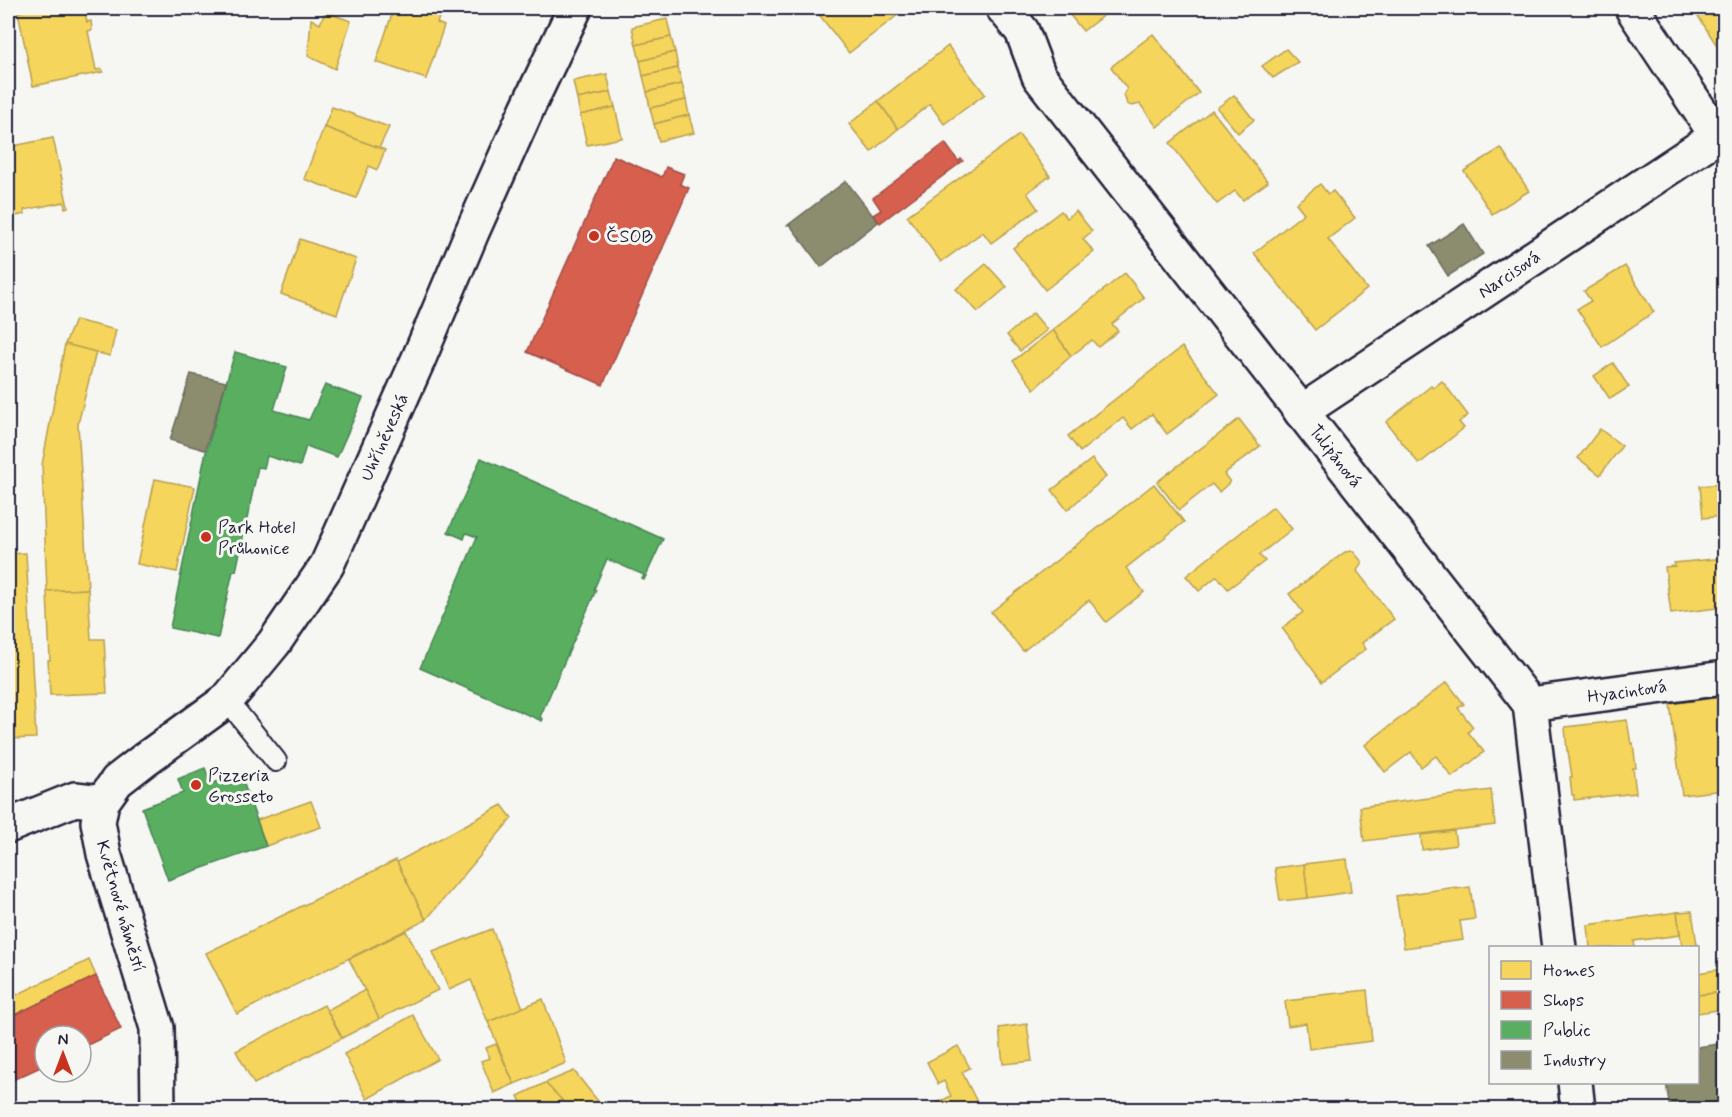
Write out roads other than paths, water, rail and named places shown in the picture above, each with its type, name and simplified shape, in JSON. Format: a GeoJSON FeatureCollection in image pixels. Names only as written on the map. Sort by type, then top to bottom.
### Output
{"type":"FeatureCollection","features":[{"type":"Feature","properties":{"kind":"street","name":"Uhříněveská"},"geometry":{"type":"LineString","coordinates":[[102,802],[117,781],[227,700],[274,643],[327,565],[419,358],[476,221],[575,8]]}},
{"type":"Feature","properties":{"kind":"street","name":"Tulipánová"},"geometry":{"type":"LineString","coordinates":[[1003,8],[1022,32],[1039,76],[1530,704]]}},
{"type":"Feature","properties":{"kind":"street","name":"Narcisová"},"geometry":{"type":"LineString","coordinates":[[1301,412],[1721,135],[1632,8]]}},
{"type":"Feature","properties":{"kind":"street","name":"Hyacintová"},"geometry":{"type":"LineString","coordinates":[[1530,704],[1725,678]]}},
{"type":"Feature","properties":{"kind":"street"},"geometry":{"type":"LineString","coordinates":[[1530,704],[1559,946]]}},
{"type":"Feature","properties":{"kind":"street"},"geometry":{"type":"LineString","coordinates":[[8,826],[75,799],[102,802]]}},
{"type":"Feature","properties":{"kind":"street","name":"Květnové náměstí"},"geometry":{"type":"LineString","coordinates":[[102,802],[98,822],[104,854],[157,1028],[158,1110]]}},
{"type":"Feature","properties":{"kind":"street"},"geometry":{"type":"LineString","coordinates":[[1575,1084],[1578,1110]]}},
{"type":"Feature","properties":{"kind":"lane"},"geometry":{"type":"LineString","coordinates":[[227,700],[276,761]]}},
{"type":"Feature","properties":{"kind":"place","name":"ČSOB"},"geometry":{"type":"Point","coordinates":[594,236]}},
{"type":"Feature","properties":{"kind":"place","name":"Park Hotel Průhonice"},"geometry":{"type":"Point","coordinates":[206,537]}},
{"type":"Feature","properties":{"kind":"place","name":"Pizzeria Grosseto"},"geometry":{"type":"Point","coordinates":[196,785]}}]}
